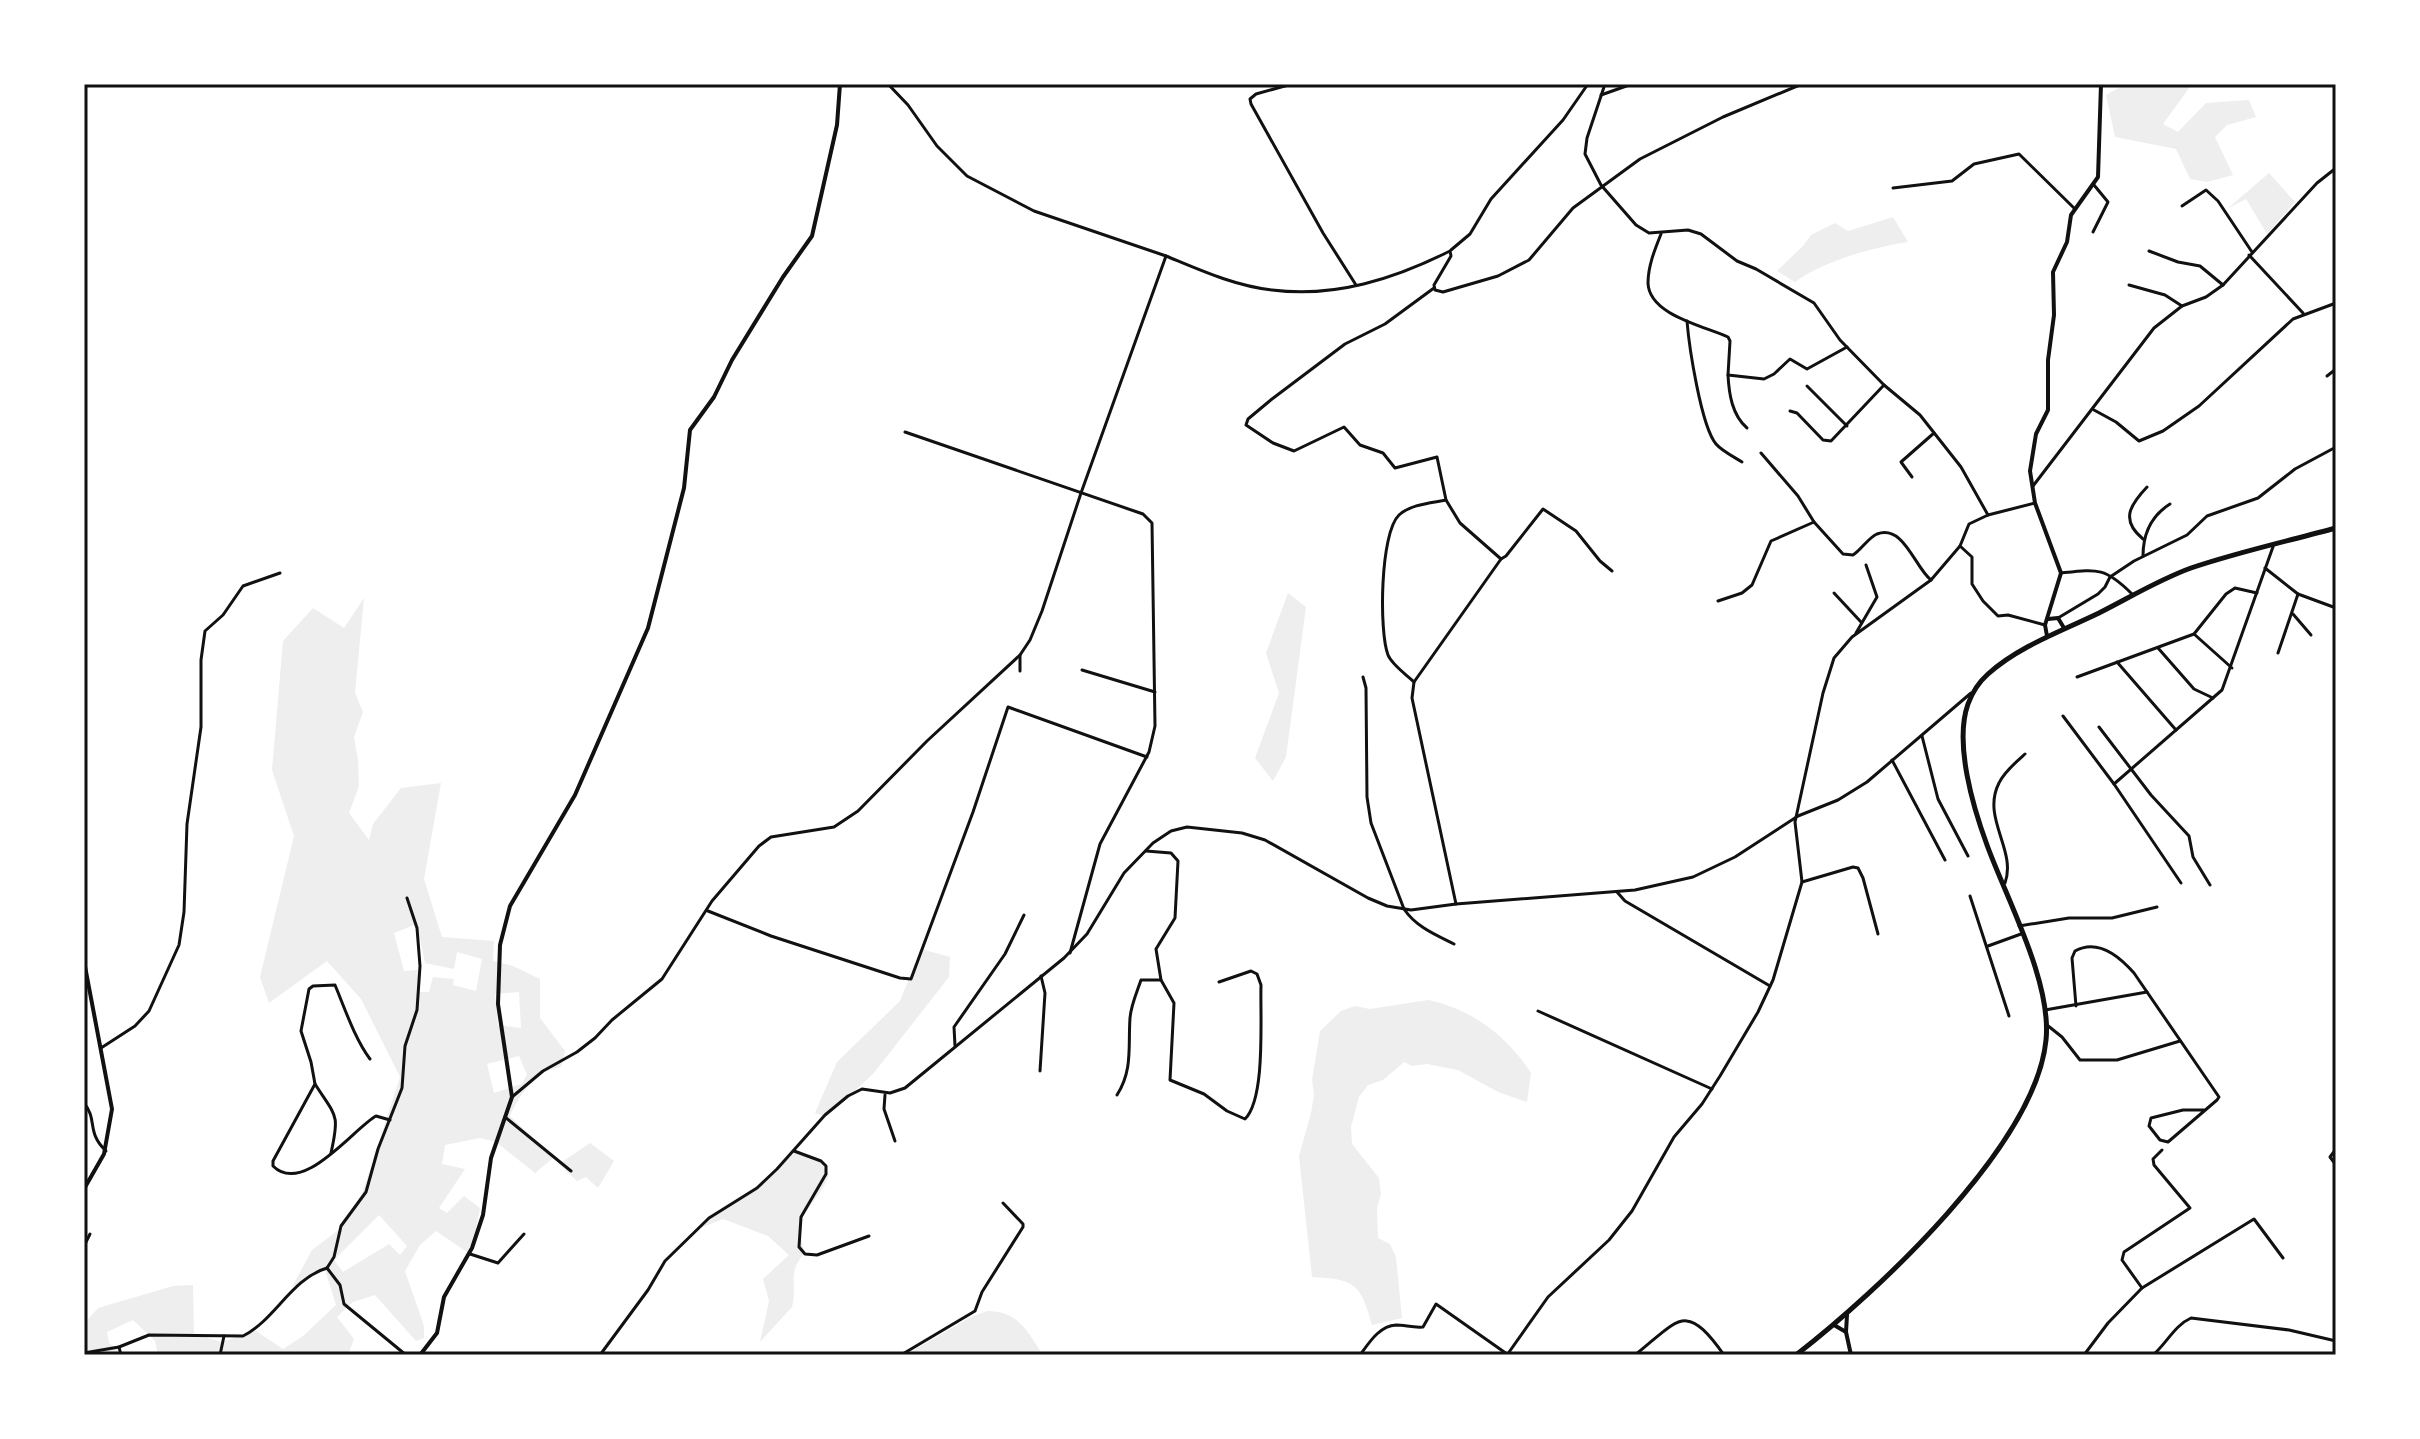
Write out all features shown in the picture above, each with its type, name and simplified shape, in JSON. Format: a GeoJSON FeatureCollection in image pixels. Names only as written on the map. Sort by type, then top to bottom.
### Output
{"type":"FeatureCollection","features":[{"type":"Feature","properties":{"kind":"main road"},"geometry":{"type":"LineString","coordinates":[[1796,1355],[1847,1315],[1933,1229],[2004,1138],[2038,1073],[2045,1051],[2045,1010],[2022,933],[1980,825],[1968,775],[1964,721],[1974,691],[2001,664],[2190,568],[2336,528]]}},
{"type":"Feature","properties":{"kind":"street"},"geometry":{"type":"LineString","coordinates":[[420,1355],[437,1333],[440,1308],[451,1282],[470,1254],[483,1215],[491,1158],[512,1097],[498,1004],[500,945],[507,914],[515,893],[575,795],[648,628],[684,488],[690,430],[714,397],[728,367],[812,236],[837,125],[840,84]]}},
{"type":"Feature","properties":{"kind":"street"},"geometry":{"type":"LineString","coordinates":[[888,84],[950,160],[978,183],[1055,219],[1237,282],[1273,290],[1326,291],[1392,276],[1450,251],[1470,234],[1501,186],[1563,120],[1588,84]]}},
{"type":"Feature","properties":{"kind":"street"},"geometry":{"type":"LineString","coordinates":[[1292,84],[1256,94],[1250,99],[1251,104],[1323,233],[1357,286]]}},
{"type":"Feature","properties":{"kind":"street"},"geometry":{"type":"LineString","coordinates":[[1605,84],[1584,147],[1601,185],[1641,229],[1661,234],[1688,230],[1701,234],[1737,261],[1809,299],[1847,347],[1884,385],[1920,415],[1970,479],[1988,515]]}},
{"type":"Feature","properties":{"kind":"street"},"geometry":{"type":"LineString","coordinates":[[1601,95],[1632,84]]}},
{"type":"Feature","properties":{"kind":"street"},"geometry":{"type":"LineString","coordinates":[[1434,288],[1443,292],[1498,276],[1524,264],[1569,212],[1601,185],[1640,159],[1676,139],[1802,84]]}},
{"type":"Feature","properties":{"kind":"street"},"geometry":{"type":"LineString","coordinates":[[2048,638],[2045,625],[2061,573],[2035,503],[2030,471],[2033,445],[2048,410],[2048,360],[2054,315],[2052,277],[2065,249],[2069,221],[2094,185],[2098,171],[2101,84]]}},
{"type":"Feature","properties":{"kind":"street"},"geometry":{"type":"LineString","coordinates":[[1893,188],[1952,181],[1974,164],[2015,154],[2022,156],[2075,209]]}},
{"type":"Feature","properties":{"kind":"street"},"geometry":{"type":"LineString","coordinates":[[2033,486],[2149,334],[2182,306],[2206,297],[2223,285],[2317,183],[2336,168]]}},
{"type":"Feature","properties":{"kind":"street"},"geometry":{"type":"LineString","coordinates":[[2093,232],[2108,202],[2094,185]]}},
{"type":"Feature","properties":{"kind":"street"},"geometry":{"type":"LineString","coordinates":[[2182,206],[2202,191],[2208,192],[2218,201],[2251,253],[2303,313]]}},
{"type":"Feature","properties":{"kind":"street"},"geometry":{"type":"LineString","coordinates":[[1661,234],[1648,273],[1648,287],[1661,306],[1687,321],[1729,338],[1728,375],[1733,407],[1747,428]]}},
{"type":"Feature","properties":{"kind":"street"},"geometry":{"type":"LineString","coordinates":[[1450,251],[1451,256],[1434,288],[1385,324],[1345,344],[1272,399],[1246,424],[1270,441],[1292,450],[1305,447],[1343,427],[1364,448],[1383,453],[1395,468],[1437,457],[1446,500],[1460,523],[1501,559]]}},
{"type":"Feature","properties":{"kind":"street"},"geometry":{"type":"LineString","coordinates":[[2149,251],[2200,266],[2223,285]]}},
{"type":"Feature","properties":{"kind":"street"},"geometry":{"type":"LineString","coordinates":[[512,1097],[543,1071],[577,1052],[662,979],[706,910],[759,846],[771,837],[834,827],[858,811],[927,741],[1020,655],[1042,611],[1166,256]]}},
{"type":"Feature","properties":{"kind":"street"},"geometry":{"type":"LineString","coordinates":[[2129,285],[2165,295],[2182,306]]}},
{"type":"Feature","properties":{"kind":"street"},"geometry":{"type":"LineString","coordinates":[[2093,410],[2116,422],[2139,441],[2154,436],[2199,406],[2284,326],[2303,313],[2336,303]]}},
{"type":"Feature","properties":{"kind":"street"},"geometry":{"type":"LineString","coordinates":[[1687,321],[1707,425],[1715,443],[1742,462]]}},
{"type":"Feature","properties":{"kind":"street"},"geometry":{"type":"LineString","coordinates":[[1728,375],[1764,379],[1790,359],[1807,369],[1847,347]]}},
{"type":"Feature","properties":{"kind":"street"},"geometry":{"type":"LineString","coordinates":[[2327,376],[2336,369]]}},
{"type":"Feature","properties":{"kind":"street"},"geometry":{"type":"LineString","coordinates":[[1790,411],[1797,413],[1823,440],[1836,439],[1884,385]]}},
{"type":"Feature","properties":{"kind":"street"},"geometry":{"type":"LineString","coordinates":[[1807,386],[1847,426]]}},
{"type":"Feature","properties":{"kind":"street"},"geometry":{"type":"LineString","coordinates":[[905,432],[1143,514],[1152,523],[1155,726],[1147,757],[1100,844],[1070,953]]}},
{"type":"Feature","properties":{"kind":"street"},"geometry":{"type":"LineString","coordinates":[[1912,477],[1901,462],[1934,433]]}},
{"type":"Feature","properties":{"kind":"street"},"geometry":{"type":"LineString","coordinates":[[2048,619],[2058,618],[2098,594],[2110,577],[2143,556],[2182,539],[2207,516],[2258,498],[2295,469],[2336,447]]}},
{"type":"Feature","properties":{"kind":"street"},"geometry":{"type":"LineString","coordinates":[[1761,453],[1802,501],[1814,522],[1846,556],[1856,553],[1880,533],[1902,540],[1920,571],[1931,580]]}},
{"type":"Feature","properties":{"kind":"street"},"geometry":{"type":"LineString","coordinates":[[2143,539],[2133,529],[2130,511],[2147,487]]}},
{"type":"Feature","properties":{"kind":"street"},"geometry":{"type":"LineString","coordinates":[[1414,682],[1389,657],[1383,625],[1388,546],[1395,521],[1401,513],[1446,500]]}},
{"type":"Feature","properties":{"kind":"street"},"geometry":{"type":"LineString","coordinates":[[1360,1355],[1375,1335],[1387,1327],[1423,1327],[1435,1304],[1445,1308],[1507,1355],[1548,1297],[1620,1227],[1643,1195],[1674,1137],[1712,1089],[1747,1031],[1784,950],[1802,882],[1803,870],[1795,827],[1831,665],[1838,652],[1855,635],[1931,580],[1960,546],[1969,524],[1988,515],[2035,503]]}},
{"type":"Feature","properties":{"kind":"street"},"geometry":{"type":"LineString","coordinates":[[2143,556],[2143,539],[2157,512],[2170,504]]}},
{"type":"Feature","properties":{"kind":"street"},"geometry":{"type":"LineString","coordinates":[[1456,904],[1412,698],[1414,682],[1501,559],[1543,509],[1576,531],[1612,571]]}},
{"type":"Feature","properties":{"kind":"street"},"geometry":{"type":"LineString","coordinates":[[1718,601],[1742,593],[1752,585],[1771,541],[1814,522]]}},
{"type":"Feature","properties":{"kind":"street"},"geometry":{"type":"LineString","coordinates":[[2114,784],[2214,699],[2226,685],[2274,544]]}},
{"type":"Feature","properties":{"kind":"street"},"geometry":{"type":"LineString","coordinates":[[1960,546],[1972,557],[1972,584],[1991,610],[1998,616],[2008,615],[2045,625]]}},
{"type":"Feature","properties":{"kind":"street"},"geometry":{"type":"LineString","coordinates":[[1855,635],[1877,597],[1866,565]]}},
{"type":"Feature","properties":{"kind":"street"},"geometry":{"type":"LineString","coordinates":[[2265,568],[2298,594],[2336,608]]}},
{"type":"Feature","properties":{"kind":"street"},"geometry":{"type":"LineString","coordinates":[[2061,573],[2093,569],[2110,577],[2132,595]]}},
{"type":"Feature","properties":{"kind":"street"},"geometry":{"type":"LineString","coordinates":[[101,1048],[135,1026],[149,1011],[179,945],[184,912],[187,824],[201,727],[201,660],[205,631],[223,615],[243,586],[280,573]]}},
{"type":"Feature","properties":{"kind":"street"},"geometry":{"type":"LineString","coordinates":[[2077,677],[2194,634],[2231,590],[2244,588],[2257,593]]}},
{"type":"Feature","properties":{"kind":"street"},"geometry":{"type":"LineString","coordinates":[[1834,593],[1861,622]]}},
{"type":"Feature","properties":{"kind":"street"},"geometry":{"type":"LineString","coordinates":[[2278,653],[2298,594]]}},
{"type":"Feature","properties":{"kind":"street"},"geometry":{"type":"LineString","coordinates":[[2293,614],[2311,635]]}},
{"type":"Feature","properties":{"kind":"street"},"geometry":{"type":"LineString","coordinates":[[2058,618],[2065,630]]}},
{"type":"Feature","properties":{"kind":"street"},"geometry":{"type":"LineString","coordinates":[[2194,634],[2232,668]]}},
{"type":"Feature","properties":{"kind":"street"},"geometry":{"type":"LineString","coordinates":[[2158,648],[2194,689],[2214,699]]}},
{"type":"Feature","properties":{"kind":"street"},"geometry":{"type":"LineString","coordinates":[[1020,655],[1020,671]]}},
{"type":"Feature","properties":{"kind":"street"},"geometry":{"type":"LineString","coordinates":[[2117,662],[2176,730]]}},
{"type":"Feature","properties":{"kind":"street"},"geometry":{"type":"LineString","coordinates":[[1082,670],[1155,692]]}},
{"type":"Feature","properties":{"kind":"street"},"geometry":{"type":"LineString","coordinates":[[1363,677],[1366,688],[1367,797],[1371,823],[1404,909],[1424,929],[1454,944]]}},
{"type":"Feature","properties":{"kind":"street"},"geometry":{"type":"LineString","coordinates":[[600,1355],[648,1290],[665,1261],[709,1218],[757,1188],[811,1129],[848,1096],[862,1089],[885,1093],[905,1088],[1070,953],[1097,918],[1124,873],[1164,835],[1187,827],[1242,833],[1279,847],[1314,870],[1368,898],[1404,909],[1616,892],[1671,882],[1709,870],[1754,846],[1798,816],[1848,795],[1974,691]]}},
{"type":"Feature","properties":{"kind":"street"},"geometry":{"type":"LineString","coordinates":[[706,910],[771,936],[911,979],[1008,707],[1147,757]]}},
{"type":"Feature","properties":{"kind":"street"},"geometry":{"type":"LineString","coordinates":[[2063,716],[2114,784],[2181,883]]}},
{"type":"Feature","properties":{"kind":"street"},"geometry":{"type":"LineString","coordinates":[[2099,727],[2159,805],[2189,836],[2193,857],[2210,885]]}},
{"type":"Feature","properties":{"kind":"street"},"geometry":{"type":"LineString","coordinates":[[1922,736],[1938,799],[1968,856]]}},
{"type":"Feature","properties":{"kind":"street"},"geometry":{"type":"LineString","coordinates":[[2004,887],[2008,869],[1995,819],[1995,799],[1999,782],[2025,754]]}},
{"type":"Feature","properties":{"kind":"street"},"geometry":{"type":"LineString","coordinates":[[1892,760],[1945,860]]}},
{"type":"Feature","properties":{"kind":"street"},"geometry":{"type":"LineString","coordinates":[[1146,851],[1171,853],[1178,861],[1175,918],[1156,949],[1161,980],[1174,1003],[1170,1080],[1204,1094],[1227,1111],[1245,1119],[1255,1102],[1262,1017],[1261,985],[1257,974],[1251,971],[1219,982]]}},
{"type":"Feature","properties":{"kind":"street"},"geometry":{"type":"LineString","coordinates":[[1802,882],[1858,868],[1878,934]]}},
{"type":"Feature","properties":{"kind":"street"},"geometry":{"type":"LineString","coordinates":[[1616,892],[1625,901],[1770,986]]}},
{"type":"Feature","properties":{"kind":"street"},"geometry":{"type":"LineString","coordinates":[[1970,896],[2009,1016]]}},
{"type":"Feature","properties":{"kind":"street"},"geometry":{"type":"LineString","coordinates":[[84,1353],[119,1347],[149,1335],[247,1335],[290,1292],[327,1268],[334,1257],[341,1226],[366,1192],[378,1149],[402,1088],[405,1046],[418,999],[420,948],[407,898]]}},
{"type":"Feature","properties":{"kind":"street"},"geometry":{"type":"LineString","coordinates":[[2019,926],[2069,918],[2112,918],[2157,907]]}},
{"type":"Feature","properties":{"kind":"street"},"geometry":{"type":"LineString","coordinates":[[955,1048],[954,1027],[1005,954],[1024,915]]}},
{"type":"Feature","properties":{"kind":"street"},"geometry":{"type":"LineString","coordinates":[[1988,946],[2022,933]]}},
{"type":"Feature","properties":{"kind":"street"},"geometry":{"type":"LineString","coordinates":[[2076,1006],[2072,958],[2080,948],[2100,948],[2118,956],[2147,992],[2219,1097],[2205,1110],[2166,1143],[2149,1126],[2151,1118],[2161,1113],[2205,1110]]}},
{"type":"Feature","properties":{"kind":"street"},"geometry":{"type":"LineString","coordinates":[[84,961],[112,1109],[106,1151],[84,1189]]}},
{"type":"Feature","properties":{"kind":"street"},"geometry":{"type":"LineString","coordinates":[[1040,1071],[1045,993],[1041,975]]}},
{"type":"Feature","properties":{"kind":"street"},"geometry":{"type":"LineString","coordinates":[[1117,1095],[1130,1067],[1131,1013],[1141,980],[1161,980]]}},
{"type":"Feature","properties":{"kind":"street"},"geometry":{"type":"LineString","coordinates":[[331,1155],[338,1126],[335,1115],[315,1084],[301,1031],[307,992],[313,986],[335,985],[358,1043],[370,1059]]}},
{"type":"Feature","properties":{"kind":"street"},"geometry":{"type":"LineString","coordinates":[[2045,1010],[2147,992]]}},
{"type":"Feature","properties":{"kind":"street"},"geometry":{"type":"LineString","coordinates":[[1538,1011],[1712,1089]]}},
{"type":"Feature","properties":{"kind":"street"},"geometry":{"type":"LineString","coordinates":[[2047,1025],[2062,1037],[2080,1060],[2117,1060],[2180,1041]]}},
{"type":"Feature","properties":{"kind":"street"},"geometry":{"type":"LineString","coordinates":[[315,1084],[273,1161],[273,1166],[283,1172],[303,1170],[331,1155],[368,1120],[380,1116],[390,1120]]}},
{"type":"Feature","properties":{"kind":"street"},"geometry":{"type":"LineString","coordinates":[[885,1093],[884,1109],[895,1141]]}},
{"type":"Feature","properties":{"kind":"street"},"geometry":{"type":"LineString","coordinates":[[84,1103],[91,1113],[95,1140],[106,1151]]}},
{"type":"Feature","properties":{"kind":"street"},"geometry":{"type":"LineString","coordinates":[[505,1117],[571,1171]]}},
{"type":"Feature","properties":{"kind":"street"},"geometry":{"type":"LineString","coordinates":[[2336,1149],[2330,1157],[2336,1165]]}},
{"type":"Feature","properties":{"kind":"street"},"geometry":{"type":"LineString","coordinates":[[2142,1288],[2122,1260],[2124,1252],[2190,1208],[2154,1165],[2153,1159],[2162,1150]]}},
{"type":"Feature","properties":{"kind":"street"},"geometry":{"type":"LineString","coordinates":[[794,1151],[821,1161],[826,1166],[826,1174],[801,1217],[799,1247],[805,1254],[817,1255],[869,1236]]}},
{"type":"Feature","properties":{"kind":"street"},"geometry":{"type":"LineString","coordinates":[[901,1355],[975,1311],[982,1292],[1023,1227],[1003,1203]]}},
{"type":"Feature","properties":{"kind":"street"},"geometry":{"type":"LineString","coordinates":[[2084,1355],[2114,1316],[2142,1288],[2254,1219],[2283,1258]]}},
{"type":"Feature","properties":{"kind":"street"},"geometry":{"type":"LineString","coordinates":[[84,1246],[90,1234]]}},
{"type":"Feature","properties":{"kind":"street"},"geometry":{"type":"LineString","coordinates":[[470,1254],[498,1263],[524,1234]]}},
{"type":"Feature","properties":{"kind":"street"},"geometry":{"type":"LineString","coordinates":[[327,1268],[340,1285],[344,1304],[406,1355]]}},
{"type":"Feature","properties":{"kind":"street"},"geometry":{"type":"LineString","coordinates":[[1847,1315],[1846,1332],[1851,1355]]}},
{"type":"Feature","properties":{"kind":"street"},"geometry":{"type":"LineString","coordinates":[[2153,1355],[2169,1341],[2182,1323],[2191,1318],[2289,1330],[2336,1341]]}},
{"type":"Feature","properties":{"kind":"street"},"geometry":{"type":"LineString","coordinates":[[1635,1355],[1675,1323],[1686,1320],[1702,1326],[1724,1355]]}},
{"type":"Feature","properties":{"kind":"street"},"geometry":{"type":"LineString","coordinates":[[1834,1325],[1846,1332]]}},
{"type":"Feature","properties":{"kind":"street"},"geometry":{"type":"LineString","coordinates":[[220,1355],[224,1336]]}},
{"type":"Feature","properties":{"kind":"street"},"geometry":{"type":"LineString","coordinates":[[119,1347],[121,1355]]}},
{"type":"Feature","properties":{"kind":"shaded area"},"geometry":{"type":"Polygon","coordinates":[[[2126,84],[2192,84],[2163,124],[2178,132],[2206,103],[2249,100],[2256,117],[2227,125],[2215,137],[2233,175],[2207,182],[2190,179],[2176,149],[2115,137],[2106,95],[2126,84]]]}},
{"type":"Feature","properties":{"kind":"shaded area"},"geometry":{"type":"Polygon","coordinates":[[[2269,173],[2295,202],[2267,234],[2246,199],[2227,209],[2269,173]]]}},
{"type":"Feature","properties":{"kind":"shaded area"},"geometry":{"type":"Polygon","coordinates":[[[1893,217],[1908,242],[1849,256],[1806,274],[1795,282],[1777,271],[1811,235],[1835,223],[1848,231],[1893,217]]]}},
{"type":"Feature","properties":{"kind":"shaded area"},"geometry":{"type":"Polygon","coordinates":[[[1288,593],[1306,607],[1286,757],[1273,781],[1255,758],[1279,693],[1266,653],[1288,593]]]}},
{"type":"Feature","properties":{"kind":"shaded area"},"geometry":{"type":"Polygon","coordinates":[[[364,598],[355,693],[363,712],[354,737],[359,786],[349,813],[369,840],[373,824],[401,788],[441,783],[424,879],[442,937],[494,941],[493,961],[513,966],[540,979],[540,1018],[565,1051],[561,1067],[536,1078],[510,1116],[553,1158],[535,1173],[496,1142],[480,1138],[445,1145],[442,1164],[465,1169],[439,1208],[447,1213],[464,1196],[480,1208],[475,1235],[467,1252],[436,1231],[420,1245],[405,1271],[424,1326],[424,1338],[416,1341],[375,1295],[353,1302],[337,1317],[354,1339],[348,1355],[158,1355],[155,1341],[133,1320],[107,1332],[109,1343],[122,1355],[84,1355],[84,1324],[98,1308],[173,1286],[193,1285],[194,1333],[221,1342],[256,1331],[283,1349],[303,1336],[336,1305],[325,1270],[292,1287],[312,1250],[341,1228],[362,1194],[400,1077],[361,999],[327,961],[269,1003],[260,977],[294,836],[272,770],[283,641],[313,608],[344,628],[364,598]],[[417,924],[394,933],[404,971],[418,970],[418,992],[429,992],[433,977],[454,979],[453,985],[476,991],[482,959],[457,952],[454,969],[425,963],[417,924]],[[519,992],[495,994],[498,1025],[521,1028],[519,992]],[[519,1056],[487,1064],[494,1093],[521,1084],[527,1075],[519,1056]],[[379,1215],[334,1260],[343,1272],[389,1244],[400,1255],[407,1246],[379,1215]]]}},
{"type":"Feature","properties":{"kind":"shaded area"},"geometry":{"type":"Polygon","coordinates":[[[921,949],[950,957],[949,977],[873,1074],[826,1117],[815,1113],[837,1062],[900,1001],[921,949]]]}},
{"type":"Feature","properties":{"kind":"shaded area"},"geometry":{"type":"Polygon","coordinates":[[[1428,1000],[1474,1017],[1511,1047],[1531,1073],[1527,1102],[1498,1092],[1458,1070],[1427,1064],[1412,1066],[1404,1062],[1383,1080],[1368,1085],[1359,1097],[1351,1127],[1352,1144],[1379,1178],[1378,1238],[1390,1244],[1396,1257],[1402,1318],[1372,1325],[1364,1300],[1354,1286],[1338,1280],[1312,1277],[1299,1156],[1311,1113],[1314,1095],[1312,1080],[1320,1031],[1341,1011],[1355,1006],[1370,1009],[1428,1000]]]}},
{"type":"Feature","properties":{"kind":"shaded area"},"geometry":{"type":"Polygon","coordinates":[[[590,1143],[614,1161],[598,1188],[586,1177],[577,1181],[559,1164],[590,1143]]]}},
{"type":"Feature","properties":{"kind":"shaded area"},"geometry":{"type":"Polygon","coordinates":[[[797,1150],[820,1162],[829,1175],[802,1219],[801,1239],[805,1252],[794,1273],[792,1307],[760,1342],[769,1301],[763,1279],[789,1255],[768,1236],[723,1219],[698,1229],[766,1181],[797,1150]]]}},
{"type":"Feature","properties":{"kind":"shaded area"},"geometry":{"type":"Polygon","coordinates":[[[987,1311],[1007,1314],[1015,1319],[1043,1355],[905,1355],[971,1317],[987,1311]]]}}]}
